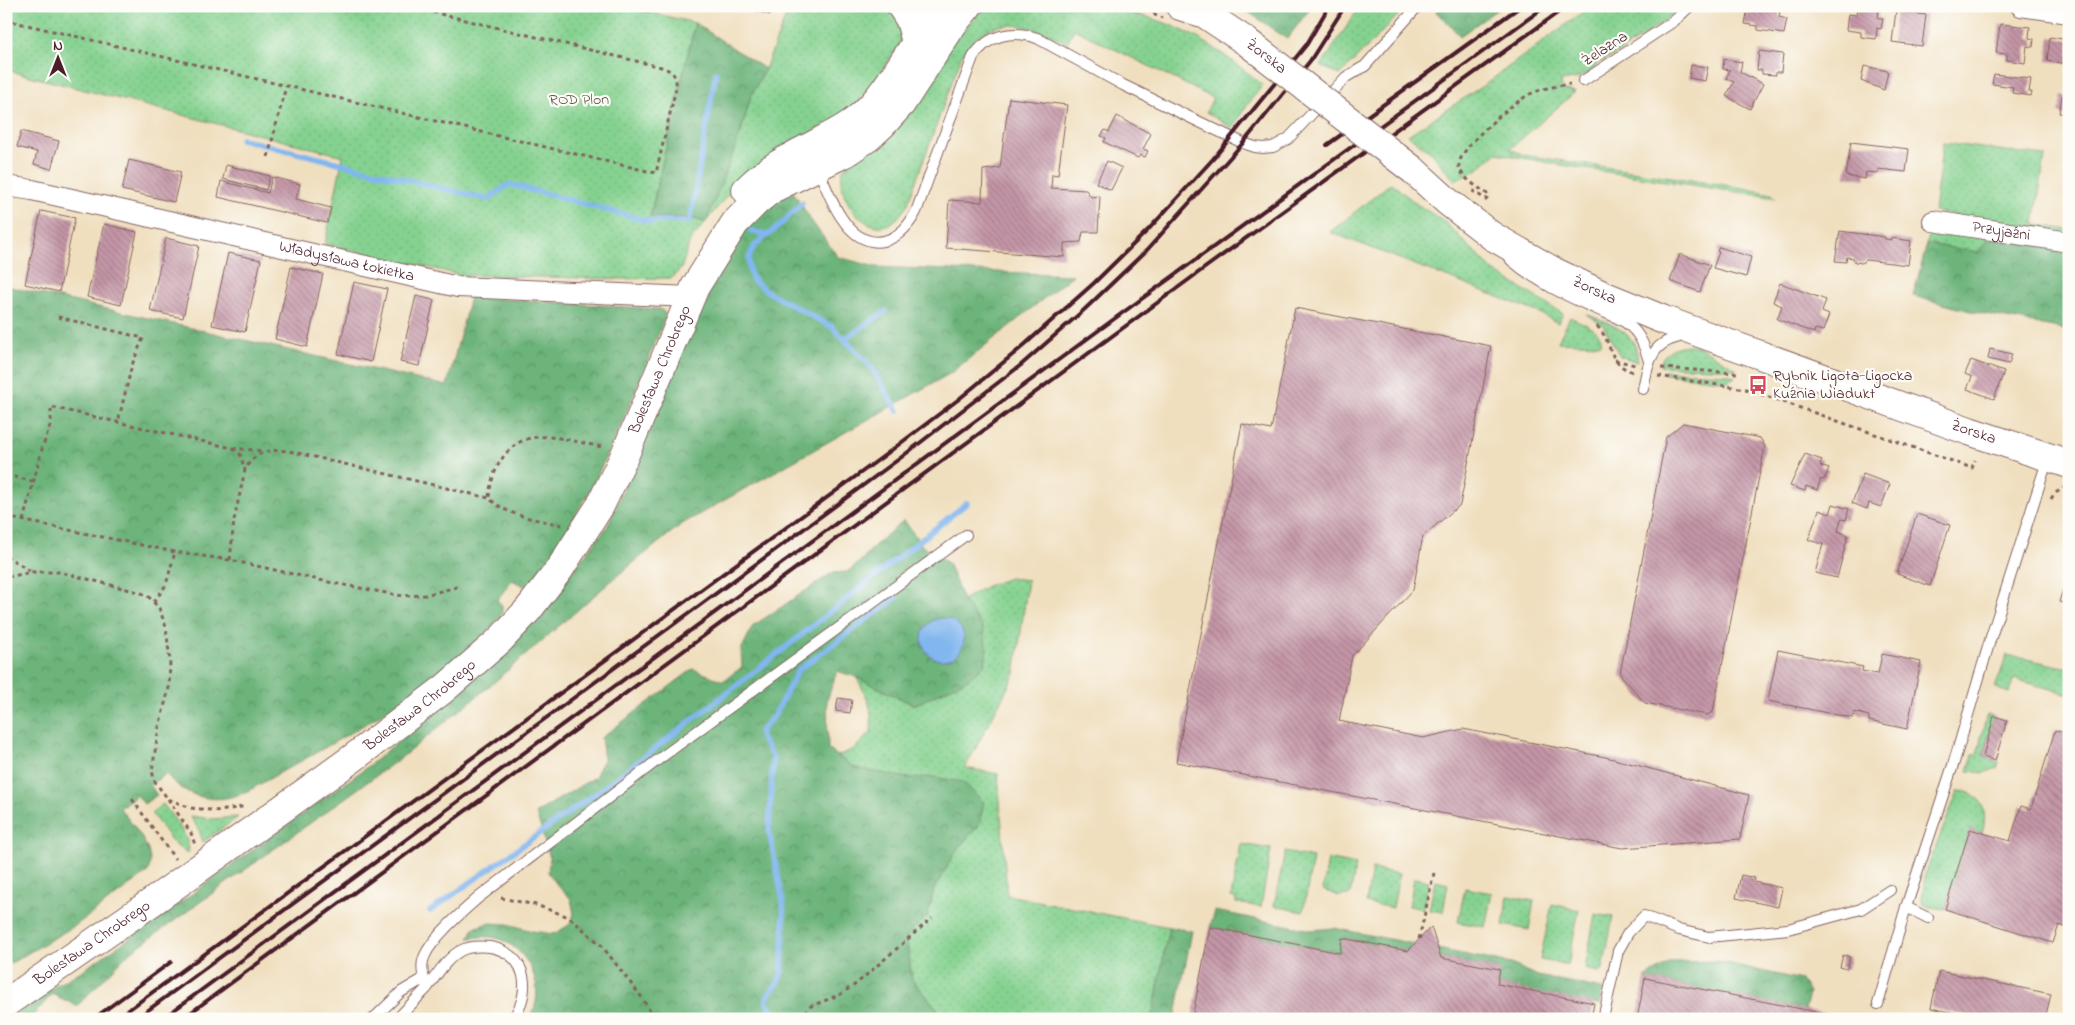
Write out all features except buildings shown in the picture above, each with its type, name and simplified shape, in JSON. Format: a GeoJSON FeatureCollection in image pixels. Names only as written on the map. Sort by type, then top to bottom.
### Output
{"type":"FeatureCollection","features":[{"type":"Feature","properties":{"kind":"street"},"geometry":{"type":"LineString","coordinates":[[901,6],[910,20],[916,42]]}},
{"type":"Feature","properties":{"kind":"street","name":"Bolesława Chrobrego"},"geometry":{"type":"LineString","coordinates":[[813,157],[846,127],[865,113],[887,86],[937,6]]}},
{"type":"Feature","properties":{"kind":"street","name":"Bolesława Chrobrego"},"geometry":{"type":"LineString","coordinates":[[6,1003],[360,753],[444,689],[496,644],[528,610],[569,556],[600,506],[623,459],[693,292],[702,253],[725,214],[763,174],[779,162],[813,157],[855,147],[869,137],[892,115],[953,24],[968,6]]}},
{"type":"Feature","properties":{"kind":"street"},"geometry":{"type":"LineString","coordinates":[[2021,6],[2069,13]]}},
{"type":"Feature","properties":{"kind":"street","name":"Żorska"},"geometry":{"type":"LineString","coordinates":[[1185,10],[1247,42],[1413,170],[1448,202],[1492,236],[1571,281],[1638,310],[1969,431],[2058,461]]}},
{"type":"Feature","properties":{"kind":"street","name":"Władysława Łokietka"},"geometry":{"type":"LineString","coordinates":[[6,186],[32,190],[458,287],[693,292]]}},
{"type":"Feature","properties":{"kind":"street","name":"Przyjaźni"},"geometry":{"type":"LineString","coordinates":[[1933,221],[2069,242]]}},
{"type":"Feature","properties":{"kind":"lane"},"geometry":{"type":"LineString","coordinates":[[813,157],[836,209],[852,231],[864,239],[876,242],[884,242],[898,235],[912,220],[919,204],[973,57],[991,39],[1012,34],[1024,34],[1037,38],[1124,85],[1243,143],[1255,148],[1273,147],[1288,139],[1346,77],[1365,66],[1418,6]]}},
{"type":"Feature","properties":{"kind":"lane","name":"Żelazna"},"geometry":{"type":"LineString","coordinates":[[1583,81],[1666,26],[1690,6]]}},
{"type":"Feature","properties":{"kind":"lane"},"geometry":{"type":"LineString","coordinates":[[1492,236],[1510,259],[1523,270],[1553,289],[1616,317],[1630,326],[1644,346],[1647,367]]}},
{"type":"Feature","properties":{"kind":"lane"},"geometry":{"type":"LineString","coordinates":[[1643,389],[1647,367],[1653,353],[1664,342],[1674,338],[1703,334]]}},
{"type":"Feature","properties":{"kind":"lane"},"geometry":{"type":"LineString","coordinates":[[1878,1004],[1991,637],[2058,461]]}},
{"type":"Feature","properties":{"kind":"lane"},"geometry":{"type":"LineString","coordinates":[[425,984],[423,961],[431,946],[478,898],[659,759],[966,535]]}},
{"type":"Feature","properties":{"kind":"lane"},"geometry":{"type":"LineString","coordinates":[[1603,1019],[1618,951],[1628,933],[1644,916],[1679,930],[1709,937],[1797,926],[1861,909],[1890,890]]}},
{"type":"Feature","properties":{"kind":"lane"},"geometry":{"type":"LineString","coordinates":[[1906,908],[1928,918]]}},
{"type":"Feature","properties":{"kind":"lane"},"geometry":{"type":"LineString","coordinates":[[397,1019],[425,984],[458,952],[470,947],[483,946],[505,952],[519,964],[524,984],[522,999],[513,1019]]}},
{"type":"Feature","properties":{"kind":"lane"},"geometry":{"type":"LineString","coordinates":[[374,1019],[401,992],[425,984]]}},
{"type":"Feature","properties":{"kind":"path"},"geometry":{"type":"LineString","coordinates":[[6,17],[14,22],[656,174],[676,88],[676,78],[672,72],[661,67],[407,6]]}},
{"type":"Feature","properties":{"kind":"path"},"geometry":{"type":"LineString","coordinates":[[1151,6],[1185,10]]}},
{"type":"Feature","properties":{"kind":"path"},"geometry":{"type":"LineString","coordinates":[[1471,195],[1474,191],[1486,200],[1490,196],[1464,176],[1459,167],[1462,156],[1492,122],[1530,94],[1552,86],[1583,81]]}},
{"type":"Feature","properties":{"kind":"path"},"geometry":{"type":"LineString","coordinates":[[268,157],[286,86]]}},
{"type":"Feature","properties":{"kind":"path"},"geometry":{"type":"LineString","coordinates":[[58,317],[143,338],[132,365],[118,422]]}},
{"type":"Feature","properties":{"kind":"path"},"geometry":{"type":"LineString","coordinates":[[1744,375],[1720,370],[1647,367],[1623,369],[1614,360],[1647,367],[1746,389],[1972,468],[1975,460]]}},
{"type":"Feature","properties":{"kind":"path"},"geometry":{"type":"LineString","coordinates":[[23,521],[51,423],[51,407],[232,448],[251,451],[289,451],[489,498],[498,507],[508,512],[563,526]]}},
{"type":"Feature","properties":{"kind":"path"},"geometry":{"type":"LineString","coordinates":[[489,498],[496,469],[509,451],[527,439],[548,437],[604,447]]}},
{"type":"Feature","properties":{"kind":"path"},"geometry":{"type":"LineString","coordinates":[[232,448],[240,454],[244,470]]}},
{"type":"Feature","properties":{"kind":"path"},"geometry":{"type":"LineString","coordinates":[[230,560],[234,520],[244,470],[248,462],[256,455],[268,451]]}},
{"type":"Feature","properties":{"kind":"path"},"geometry":{"type":"LineString","coordinates":[[6,475],[33,481]]}},
{"type":"Feature","properties":{"kind":"path"},"geometry":{"type":"LineString","coordinates":[[6,517],[175,552],[230,560],[333,583],[403,596],[425,594],[457,587]]}},
{"type":"Feature","properties":{"kind":"path"},"geometry":{"type":"LineString","coordinates":[[154,602],[166,585],[175,552]]}},
{"type":"Feature","properties":{"kind":"path"},"geometry":{"type":"LineString","coordinates":[[6,556],[32,572]]}},
{"type":"Feature","properties":{"kind":"path"},"geometry":{"type":"LineString","coordinates":[[8,577],[32,572],[60,572],[138,592],[147,596],[159,608],[166,627],[170,688],[159,727],[152,771],[156,782],[192,835],[196,848],[197,869],[178,863],[132,799]]}},
{"type":"Feature","properties":{"kind":"path"},"geometry":{"type":"LineString","coordinates":[[168,799],[203,810],[220,811],[238,808]]}},
{"type":"Feature","properties":{"kind":"path"},"geometry":{"type":"LineString","coordinates":[[1419,939],[1434,873]]}},
{"type":"Feature","properties":{"kind":"path"},"geometry":{"type":"LineString","coordinates":[[478,898],[502,898],[536,905],[569,917],[602,946],[643,999],[654,1019]]}},
{"type":"Feature","properties":{"kind":"path"},"geometry":{"type":"LineString","coordinates":[[799,1019],[811,1006],[846,992],[922,929],[932,918]]}},
{"type":"Feature","properties":{"kind":"green space","name":"ROD Plon"},"geometry":{"type":"Polygon","coordinates":[[[6,6],[624,6],[695,23],[650,216],[690,218],[705,222],[739,138],[751,96],[765,69],[790,6],[886,6],[894,15],[901,32],[901,40],[857,105],[755,167],[724,199],[690,241],[681,269],[671,278],[621,279],[461,275],[325,244],[343,156],[6,70],[6,6]]]}},
{"type":"Feature","properties":{"kind":"green space"},"geometry":{"type":"Polygon","coordinates":[[[1002,6],[1097,8],[1143,16],[1166,23],[1198,38],[1227,57],[1263,85],[1232,128],[1206,112],[1213,98],[1074,29],[1067,43],[1024,26],[1010,25],[997,27],[985,32],[973,41],[962,55],[907,206],[896,220],[884,226],[874,225],[865,221],[856,214],[844,193],[843,170],[979,12],[1002,6]]]}},
{"type":"Feature","properties":{"kind":"green space"},"geometry":{"type":"Polygon","coordinates":[[[1240,6],[1312,6],[1287,39],[1240,6]]]}},
{"type":"Feature","properties":{"kind":"green space"},"geometry":{"type":"Polygon","coordinates":[[[1360,6],[1407,6],[1340,75],[1321,66],[1360,6]]]}},
{"type":"Feature","properties":{"kind":"green space"},"geometry":{"type":"Polygon","coordinates":[[[1440,6],[1502,6],[1460,36],[1436,12],[1440,6]]]}},
{"type":"Feature","properties":{"kind":"green space"},"geometry":{"type":"Polygon","coordinates":[[[1591,6],[1682,6],[1664,22],[1615,55],[1598,63],[1591,72],[1575,79],[1561,81],[1562,89],[1575,92],[1510,149],[1524,155],[1738,187],[1772,194],[1776,198],[1555,164],[1497,153],[1475,171],[1455,181],[1430,152],[1408,135],[1484,85],[1591,6]]]}},
{"type":"Feature","properties":{"kind":"green space"},"geometry":{"type":"Polygon","coordinates":[[[695,23],[765,69],[751,96],[739,138],[706,222],[690,218],[650,217],[695,23]]]}},
{"type":"Feature","properties":{"kind":"green space"},"geometry":{"type":"Polygon","coordinates":[[[1943,143],[2045,156],[2034,224],[2069,230],[2069,238],[1934,211],[1943,143]]]}},
{"type":"Feature","properties":{"kind":"green space"},"geometry":{"type":"Polygon","coordinates":[[[1391,183],[1418,205],[1445,222],[1495,272],[1563,314],[1558,323],[1537,312],[1330,232],[1391,183]]]}},
{"type":"Feature","properties":{"kind":"green space"},"geometry":{"type":"Polygon","coordinates":[[[791,188],[812,222],[838,257],[876,267],[1073,275],[951,373],[682,524],[617,576],[492,684],[402,757],[128,954],[77,1006],[52,994],[30,1019],[10,1019],[50,989],[83,970],[152,923],[366,768],[461,690],[562,584],[607,527],[704,297],[741,227],[791,188]]]}},
{"type":"Feature","properties":{"kind":"green space"},"geometry":{"type":"Polygon","coordinates":[[[1931,226],[1992,234],[1978,252],[1927,244],[1931,226]]]}},
{"type":"Feature","properties":{"kind":"green space"},"geometry":{"type":"Polygon","coordinates":[[[1992,234],[2069,247],[2069,330],[1970,311],[1913,296],[1927,244],[1978,252],[1992,234]]]}},
{"type":"Feature","properties":{"kind":"green space"},"geometry":{"type":"Polygon","coordinates":[[[6,286],[447,386],[470,297],[658,309],[662,310],[666,315],[625,416],[591,489],[556,547],[531,582],[524,586],[512,580],[497,600],[502,605],[502,614],[489,629],[439,673],[387,710],[246,792],[224,798],[213,799],[203,797],[183,789],[166,774],[150,785],[157,795],[144,804],[137,795],[120,808],[147,848],[150,856],[150,865],[147,873],[76,925],[6,966],[6,286]]]}},
{"type":"Feature","properties":{"kind":"green space"},"geometry":{"type":"Polygon","coordinates":[[[1586,314],[1613,325],[1628,336],[1634,343],[1637,351],[1637,362],[1620,356],[1603,325],[1586,314]]]}},
{"type":"Feature","properties":{"kind":"green space"},"geometry":{"type":"Polygon","coordinates":[[[1570,317],[1595,330],[1599,334],[1601,344],[1558,342],[1570,317]]]}},
{"type":"Feature","properties":{"kind":"green space"},"geometry":{"type":"Polygon","coordinates":[[[1691,345],[1700,347],[1737,369],[1660,366],[1667,352],[1676,347],[1691,345]]]}},
{"type":"Feature","properties":{"kind":"green space"},"geometry":{"type":"Polygon","coordinates":[[[1664,371],[1729,374],[1735,377],[1728,381],[1664,374],[1664,371]]]}},
{"type":"Feature","properties":{"kind":"green space"},"geometry":{"type":"Polygon","coordinates":[[[904,520],[923,547],[948,563],[963,600],[983,628],[987,649],[985,664],[970,678],[914,705],[856,677],[837,671],[827,700],[828,749],[855,768],[907,778],[934,777],[963,782],[984,802],[979,825],[958,848],[934,889],[928,915],[906,937],[912,979],[937,1009],[937,1019],[529,1019],[535,1007],[537,995],[536,983],[526,960],[517,950],[496,938],[469,938],[474,928],[488,923],[508,924],[532,931],[554,934],[569,925],[574,914],[571,899],[548,872],[550,858],[536,813],[595,777],[604,759],[601,738],[693,669],[723,681],[742,667],[741,650],[753,626],[832,573],[847,572],[904,520]]]}},
{"type":"Feature","properties":{"kind":"green space"},"geometry":{"type":"Polygon","coordinates":[[[1009,578],[1028,580],[1015,674],[965,768],[998,774],[1007,895],[1169,927],[1152,1019],[937,1019],[937,1009],[912,979],[906,937],[928,915],[934,889],[958,848],[979,825],[934,777],[907,778],[855,768],[838,756],[854,749],[871,732],[869,703],[856,677],[914,705],[970,678],[983,628],[963,600],[987,586],[1009,578]]]}},
{"type":"Feature","properties":{"kind":"green space"},"geometry":{"type":"Polygon","coordinates":[[[2007,655],[2069,668],[2069,694],[2014,679],[2009,693],[1995,688],[2007,655]]]}},
{"type":"Feature","properties":{"kind":"green space"},"geometry":{"type":"Polygon","coordinates":[[[1987,714],[1994,716],[1983,757],[1999,762],[1997,768],[1984,773],[1968,771],[1973,755],[1977,754],[1987,714]]]}},
{"type":"Feature","properties":{"kind":"green space"},"geometry":{"type":"Polygon","coordinates":[[[1958,791],[1973,795],[1982,804],[1985,818],[1982,833],[1970,829],[1945,909],[1929,907],[1923,904],[1922,900],[1925,874],[1958,791]]]}},
{"type":"Feature","properties":{"kind":"green space"},"geometry":{"type":"Polygon","coordinates":[[[163,804],[184,835],[189,848],[188,853],[175,845],[151,813],[163,804]]]}},
{"type":"Feature","properties":{"kind":"green space"},"geometry":{"type":"Polygon","coordinates":[[[190,816],[212,819],[238,817],[203,842],[199,830],[190,816]]]}},
{"type":"Feature","properties":{"kind":"green space"},"geometry":{"type":"Polygon","coordinates":[[[1241,844],[1271,849],[1261,907],[1236,903],[1235,898],[1231,897],[1241,844]]]}},
{"type":"Feature","properties":{"kind":"green space"},"geometry":{"type":"Polygon","coordinates":[[[1285,852],[1313,858],[1303,912],[1274,906],[1285,852]]]}},
{"type":"Feature","properties":{"kind":"green space"},"geometry":{"type":"Polygon","coordinates":[[[1328,859],[1356,865],[1350,895],[1339,896],[1323,890],[1328,859]]]}},
{"type":"Feature","properties":{"kind":"green space"},"geometry":{"type":"Polygon","coordinates":[[[1372,869],[1399,874],[1393,908],[1366,903],[1372,869]]]}},
{"type":"Feature","properties":{"kind":"green space"},"geometry":{"type":"Polygon","coordinates":[[[1414,878],[1429,881],[1423,909],[1409,906],[1414,878]]]}},
{"type":"Feature","properties":{"kind":"green space"},"geometry":{"type":"Polygon","coordinates":[[[1435,881],[1448,884],[1443,912],[1429,910],[1435,881]]]}},
{"type":"Feature","properties":{"kind":"green space"},"geometry":{"type":"Polygon","coordinates":[[[1465,888],[1492,893],[1485,927],[1458,922],[1465,888]]]}},
{"type":"Feature","properties":{"kind":"green space"},"geometry":{"type":"Polygon","coordinates":[[[1508,896],[1534,901],[1529,930],[1503,925],[1508,896]]]}},
{"type":"Feature","properties":{"kind":"green space"},"geometry":{"type":"Polygon","coordinates":[[[1552,904],[1579,910],[1568,965],[1540,960],[1552,904]]]}},
{"type":"Feature","properties":{"kind":"green space"},"geometry":{"type":"Polygon","coordinates":[[[1215,911],[1311,930],[1334,928],[1414,944],[1408,951],[1343,938],[1340,953],[1210,927],[1215,911]]]}},
{"type":"Feature","properties":{"kind":"green space"},"geometry":{"type":"Polygon","coordinates":[[[1595,914],[1613,917],[1603,969],[1599,972],[1585,969],[1595,914]]]}},
{"type":"Feature","properties":{"kind":"green space"},"geometry":{"type":"Polygon","coordinates":[[[1169,927],[1192,931],[1175,1019],[1152,1019],[1169,927]]]}},
{"type":"Feature","properties":{"kind":"green space"},"geometry":{"type":"Polygon","coordinates":[[[1438,949],[1511,964],[1538,976],[1603,989],[1599,1005],[1497,984],[1499,969],[1441,958],[1438,949]]]}},
{"type":"Feature","properties":{"kind":"green space"},"geometry":{"type":"Polygon","coordinates":[[[1718,961],[1801,980],[1809,993],[1805,1010],[1645,978],[1671,962],[1718,961]]]}},
{"type":"Feature","properties":{"kind":"water"},"geometry":{"type":"Polygon","coordinates":[[[943,618],[958,624],[964,639],[958,654],[943,660],[928,654],[922,639],[928,624],[943,618]]]}},
{"type":"Feature","properties":{"kind":"waterway"},"geometry":{"type":"LineString","coordinates":[[241,139],[486,199],[509,184],[648,221],[690,221],[716,72]]}},
{"type":"Feature","properties":{"kind":"waterway"},"geometry":{"type":"LineString","coordinates":[[802,203],[779,226],[755,245],[749,257],[749,269],[753,280],[768,292],[832,327],[869,364],[898,411]]}},
{"type":"Feature","properties":{"kind":"waterway"},"geometry":{"type":"LineString","coordinates":[[751,231],[766,234]]}},
{"type":"Feature","properties":{"kind":"waterway"},"geometry":{"type":"LineString","coordinates":[[844,339],[886,311]]}},
{"type":"Feature","properties":{"kind":"waterway"},"geometry":{"type":"LineString","coordinates":[[430,911],[609,784],[785,648],[967,503]]}},
{"type":"Feature","properties":{"kind":"waterway"},"geometry":{"type":"LineString","coordinates":[[786,1019],[775,1015],[766,1002],[768,995],[778,983],[782,972],[784,925],[783,901],[769,831],[773,757],[761,738],[760,731],[774,716],[798,670],[896,598]]}},
{"type":"Feature","properties":{"kind":"railway"},"geometry":{"type":"LineString","coordinates":[[116,1019],[885,455],[959,399],[1022,347],[1094,283],[1148,230],[1213,159],[1307,44],[1329,6]]}},
{"type":"Feature","properties":{"kind":"railway"},"geometry":{"type":"LineString","coordinates":[[136,1019],[899,459],[1021,365],[1085,309],[1147,250],[1243,143],[1310,61],[1345,6]]}},
{"type":"Feature","properties":{"kind":"railway"},"geometry":{"type":"LineString","coordinates":[[1327,145],[1521,6]]}},
{"type":"Feature","properties":{"kind":"railway"},"geometry":{"type":"LineString","coordinates":[[162,1019],[1125,311],[1546,6]]}},
{"type":"Feature","properties":{"kind":"railway"},"geometry":{"type":"LineString","coordinates":[[182,1019],[1206,267],[1567,6]]}},
{"type":"Feature","properties":{"kind":"railway"},"geometry":{"type":"LineString","coordinates":[[93,1019],[171,962]]}},
{"type":"Feature","properties":{"kind":"place","name":"Rybnik Ligota-Ligocka Kuźnia Wiadukt"},"geometry":{"type":"Point","coordinates":[1758,385]}}]}
